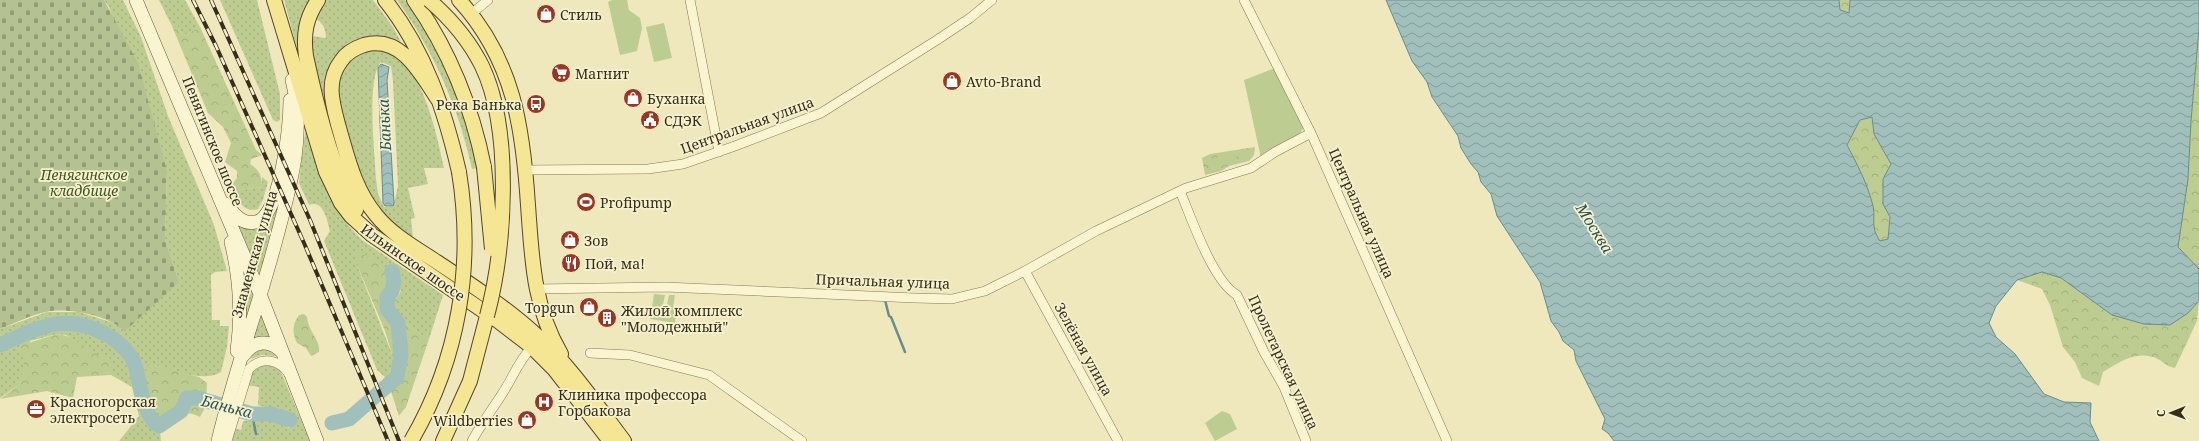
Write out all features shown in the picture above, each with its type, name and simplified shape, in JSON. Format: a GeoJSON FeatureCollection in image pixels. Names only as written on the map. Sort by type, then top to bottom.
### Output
{"type":"FeatureCollection","features":[{"type":"Feature","properties":{"kind":"main road","name":"Пенягинское шоссе"},"geometry":{"type":"LineString","coordinates":[[136,0],[260,294],[317,441]]}},
{"type":"Feature","properties":{"kind":"main road","name":"Ильинское шоссе"},"geometry":{"type":"LineString","coordinates":[[274,0],[332,186],[351,216],[361,227],[498,321],[532,347],[610,441]]}},
{"type":"Feature","properties":{"kind":"main road"},"geometry":{"type":"LineString","coordinates":[[318,0],[306,23],[304,43],[306,56],[335,161],[349,198],[359,214],[385,244]]}},
{"type":"Feature","properties":{"kind":"main road"},"geometry":{"type":"LineString","coordinates":[[385,0],[422,57],[439,102],[451,139],[459,172],[464,214],[465,242],[460,307],[454,335],[442,377],[424,418],[411,441]]}},
{"type":"Feature","properties":{"kind":"main road"},"geometry":{"type":"LineString","coordinates":[[414,0],[438,38],[463,90],[484,167],[492,253],[487,316]]}},
{"type":"Feature","properties":{"kind":"main road"},"geometry":{"type":"LineString","coordinates":[[429,0],[446,14],[469,42],[482,68],[492,94],[498,121],[502,195],[500,247],[496,281],[470,381],[443,441]]}},
{"type":"Feature","properties":{"kind":"main road"},"geometry":{"type":"LineString","coordinates":[[459,0],[492,45],[506,77],[517,110],[526,170],[531,259],[535,289],[547,327],[572,373]]}},
{"type":"Feature","properties":{"kind":"main road"},"geometry":{"type":"LineString","coordinates":[[220,199],[233,213],[246,222],[261,220],[270,209],[287,141],[290,72],[283,30]]}},
{"type":"Feature","properties":{"kind":"main road"},"geometry":{"type":"LineString","coordinates":[[439,102],[414,64],[406,56],[390,46],[368,44],[354,49],[342,59],[332,81],[332,97],[347,157],[360,190],[376,215],[385,224],[418,250],[506,309],[536,334],[572,373],[624,441]]}},
{"type":"Feature","properties":{"kind":"main road","name":"Знаменская улица"},"geometry":{"type":"LineString","coordinates":[[218,441],[228,420],[241,359],[292,179],[297,145],[297,103],[290,72]]}},
{"type":"Feature","properties":{"kind":"main road"},"geometry":{"type":"LineString","coordinates":[[220,199],[236,262],[239,285],[239,335],[234,392]]}},
{"type":"Feature","properties":{"kind":"main road"},"geometry":{"type":"LineString","coordinates":[[241,359],[252,346],[261,342],[273,344],[283,353]]}},
{"type":"Feature","properties":{"kind":"street"},"geometry":{"type":"LineString","coordinates":[[470,15],[488,0]]}},
{"type":"Feature","properties":{"kind":"street"},"geometry":{"type":"LineString","coordinates":[[690,0],[719,152]]}},
{"type":"Feature","properties":{"kind":"street","name":"Центральная улица"},"geometry":{"type":"LineString","coordinates":[[526,170],[648,169],[683,164],[719,152],[820,113],[937,40],[970,18],[992,0]]}},
{"type":"Feature","properties":{"kind":"street","name":"Центральная улица"},"geometry":{"type":"LineString","coordinates":[[1244,0],[1311,133],[1447,441]]}},
{"type":"Feature","properties":{"kind":"street","name":"Причальная улица"},"geometry":{"type":"LineString","coordinates":[[535,289],[665,287],[952,299],[985,290],[1025,271],[1096,231],[1180,191],[1251,168],[1275,152],[1311,133]]}},
{"type":"Feature","properties":{"kind":"street","name":"Пролетарская улица"},"geometry":{"type":"LineString","coordinates":[[1180,191],[1206,253],[1228,290],[1237,295],[1264,352],[1284,387],[1306,441]]}},
{"type":"Feature","properties":{"kind":"street","name":"Зелёная улица"},"geometry":{"type":"LineString","coordinates":[[1025,271],[1118,441]]}},
{"type":"Feature","properties":{"kind":"street"},"geometry":{"type":"LineString","coordinates":[[472,441],[481,424],[502,394],[521,359],[532,347]]}},
{"type":"Feature","properties":{"kind":"street"},"geometry":{"type":"LineString","coordinates":[[590,353],[630,355],[708,375],[802,441]]}},
{"type":"Feature","properties":{"kind":"street"},"geometry":{"type":"LineString","coordinates":[[234,392],[249,369],[261,361],[270,360],[285,368],[294,382]]}},
{"type":"Feature","properties":{"kind":"street"},"geometry":{"type":"LineString","coordinates":[[227,441],[228,420]]}},
{"type":"Feature","properties":{"kind":"green space","name":"Пенягинское кладбище"},"geometry":{"type":"Polygon","coordinates":[[[0,0],[104,0],[138,63],[167,171],[165,239],[179,282],[125,331],[109,321],[99,317],[65,311],[40,313],[0,329],[0,0]]]}},
{"type":"Feature","properties":{"kind":"green space"},"geometry":{"type":"Polygon","coordinates":[[[104,0],[123,0],[141,37],[168,116],[214,225],[227,271],[215,272],[211,275],[212,320],[220,320],[220,326],[229,326],[227,347],[221,372],[214,375],[198,376],[154,365],[147,365],[166,412],[172,411],[173,419],[160,431],[161,441],[119,441],[139,416],[132,387],[111,375],[111,359],[103,358],[88,350],[66,335],[57,334],[30,341],[24,360],[23,376],[20,384],[0,398],[0,329],[47,312],[79,312],[117,324],[179,282],[165,239],[167,171],[109,7],[104,0]]]}},
{"type":"Feature","properties":{"kind":"green space"},"geometry":{"type":"Polygon","coordinates":[[[159,0],[185,0],[200,27],[185,35],[179,31],[177,24],[172,26],[159,0]]]}},
{"type":"Feature","properties":{"kind":"green space"},"geometry":{"type":"Polygon","coordinates":[[[220,0],[257,0],[280,94],[280,120],[277,122],[273,120],[220,0]]]}},
{"type":"Feature","properties":{"kind":"green space"},"geometry":{"type":"Polygon","coordinates":[[[284,0],[373,0],[393,27],[403,46],[359,41],[326,99],[319,86],[317,78],[313,60],[312,43],[312,36],[326,38],[323,25],[314,18],[304,16],[299,48],[297,48],[284,0]]]}},
{"type":"Feature","properties":{"kind":"green space"},"geometry":{"type":"Polygon","coordinates":[[[397,0],[405,0],[431,40],[441,60],[458,101],[478,168],[472,169],[460,123],[443,80],[422,39],[397,0]]]}},
{"type":"Feature","properties":{"kind":"green space"},"geometry":{"type":"Polygon","coordinates":[[[612,0],[627,0],[629,10],[640,18],[642,28],[637,51],[620,55],[608,2],[612,0]]]}},
{"type":"Feature","properties":{"kind":"green space"},"geometry":{"type":"Polygon","coordinates":[[[1839,0],[1850,0],[1849,13],[1840,10],[1839,0]]]}},
{"type":"Feature","properties":{"kind":"green space"},"geometry":{"type":"Polygon","coordinates":[[[177,23],[179,31],[185,35],[200,27],[256,150],[262,155],[251,159],[250,164],[256,168],[259,173],[262,187],[234,191],[232,184],[237,178],[237,171],[225,162],[231,143],[223,127],[208,113],[172,26],[177,23]]]}},
{"type":"Feature","properties":{"kind":"green space"},"geometry":{"type":"Polygon","coordinates":[[[664,23],[672,58],[654,62],[646,27],[664,23]]]}},
{"type":"Feature","properties":{"kind":"green space"},"geometry":{"type":"Polygon","coordinates":[[[2199,29],[2199,269],[2178,247],[2188,179],[2191,121],[2199,29]]]}},
{"type":"Feature","properties":{"kind":"green space"},"geometry":{"type":"Polygon","coordinates":[[[366,50],[380,50],[388,52],[400,59],[411,71],[426,102],[444,168],[424,168],[428,184],[408,188],[415,218],[411,219],[413,237],[397,228],[377,208],[359,174],[339,106],[338,80],[348,61],[366,50]],[[381,62],[376,71],[372,118],[378,194],[384,207],[393,207],[398,186],[391,66],[381,62]]]}},
{"type":"Feature","properties":{"kind":"green space"},"geometry":{"type":"Polygon","coordinates":[[[1275,68],[1304,127],[1298,136],[1261,158],[1244,80],[1275,68]]]}},
{"type":"Feature","properties":{"kind":"green space"},"geometry":{"type":"Polygon","coordinates":[[[1872,117],[1874,134],[1891,164],[1883,179],[1883,204],[1890,217],[1888,239],[1880,241],[1873,230],[1873,204],[1847,145],[1860,120],[1872,117]]]}},
{"type":"Feature","properties":{"kind":"green space"},"geometry":{"type":"Polygon","coordinates":[[[307,132],[315,162],[321,177],[334,204],[351,228],[362,240],[443,295],[429,339],[409,326],[403,320],[396,307],[397,299],[401,291],[389,271],[384,270],[376,261],[369,257],[366,257],[357,265],[392,354],[393,361],[387,379],[377,370],[324,241],[330,231],[324,212],[318,205],[309,205],[299,183],[305,133],[307,132]]]}},
{"type":"Feature","properties":{"kind":"green space"},"geometry":{"type":"Polygon","coordinates":[[[1255,147],[1254,155],[1249,161],[1229,166],[1221,171],[1205,175],[1202,158],[1210,154],[1255,147]]]}},
{"type":"Feature","properties":{"kind":"green space"},"geometry":{"type":"Polygon","coordinates":[[[1236,153],[1238,162],[1212,168],[1210,159],[1236,153]]]}},
{"type":"Feature","properties":{"kind":"green space"},"geometry":{"type":"Polygon","coordinates":[[[262,177],[268,182],[263,200],[258,209],[253,210],[246,208],[240,203],[234,191],[262,187],[262,177]]]}},
{"type":"Feature","properties":{"kind":"green space"},"geometry":{"type":"Polygon","coordinates":[[[288,179],[260,275],[238,226],[261,226],[270,221],[277,210],[282,190],[288,179]]]}},
{"type":"Feature","properties":{"kind":"green space"},"geometry":{"type":"Polygon","coordinates":[[[360,249],[366,257],[377,260],[384,270],[403,272],[403,282],[398,296],[398,311],[401,317],[411,327],[429,339],[406,407],[399,416],[387,379],[393,361],[392,354],[385,331],[355,260],[355,250],[360,249]]]}},
{"type":"Feature","properties":{"kind":"green space"},"geometry":{"type":"Polygon","coordinates":[[[244,272],[255,298],[246,328],[243,273],[244,272]]]}},
{"type":"Feature","properties":{"kind":"green space"},"geometry":{"type":"Polygon","coordinates":[[[2042,272],[2061,278],[2112,315],[2188,313],[2199,301],[2197,321],[2175,368],[2153,357],[2139,356],[2126,359],[2103,372],[2099,386],[2082,378],[2075,362],[2063,347],[2050,305],[2042,289],[2017,280],[2042,272]]]}},
{"type":"Feature","properties":{"kind":"green space"},"geometry":{"type":"Polygon","coordinates":[[[654,294],[665,295],[663,305],[667,305],[669,295],[675,295],[673,307],[677,308],[675,323],[650,319],[654,294]]]}},
{"type":"Feature","properties":{"kind":"green space"},"geometry":{"type":"Polygon","coordinates":[[[260,311],[270,337],[253,340],[260,311]]]}},
{"type":"Feature","properties":{"kind":"green space"},"geometry":{"type":"Polygon","coordinates":[[[304,314],[307,317],[319,348],[319,352],[311,356],[306,348],[297,343],[294,335],[294,325],[299,315],[304,314]]]}},
{"type":"Feature","properties":{"kind":"green space"},"geometry":{"type":"Polygon","coordinates":[[[57,334],[64,335],[77,341],[97,354],[111,359],[111,375],[77,377],[73,398],[47,391],[0,399],[20,384],[24,360],[19,352],[22,345],[57,334]]]}},
{"type":"Feature","properties":{"kind":"green space"},"geometry":{"type":"Polygon","coordinates":[[[264,347],[276,356],[262,355],[250,359],[252,353],[264,347]]]}},
{"type":"Feature","properties":{"kind":"green space"},"geometry":{"type":"Polygon","coordinates":[[[147,365],[154,365],[199,377],[207,383],[206,406],[200,417],[193,414],[186,414],[180,415],[173,419],[172,411],[166,412],[150,407],[145,377],[147,365]]]}},
{"type":"Feature","properties":{"kind":"green space"},"geometry":{"type":"Polygon","coordinates":[[[261,365],[272,365],[281,372],[310,441],[231,441],[234,428],[241,430],[243,421],[268,418],[279,421],[288,428],[291,427],[290,414],[258,405],[259,387],[247,385],[252,371],[261,365]]]}},
{"type":"Feature","properties":{"kind":"green space"},"geometry":{"type":"Polygon","coordinates":[[[1222,411],[1230,414],[1237,429],[1215,441],[1205,423],[1222,411]]]}},
{"type":"Feature","properties":{"kind":"water","name":"Москва"},"geometry":{"type":"Polygon","coordinates":[[[1386,0],[1839,0],[1840,10],[1849,13],[1850,0],[2199,0],[2199,29],[2191,121],[2188,179],[2178,247],[2199,269],[2199,301],[2188,313],[2170,325],[2144,324],[2112,315],[2061,278],[2042,272],[2017,280],[1996,306],[1989,323],[1996,337],[2015,354],[2044,394],[2064,402],[2091,403],[2090,422],[2099,441],[1614,441],[1608,433],[1602,429],[1605,419],[1576,361],[1574,350],[1563,341],[1559,332],[1551,321],[1540,282],[1497,216],[1491,194],[1481,182],[1478,172],[1461,148],[1458,136],[1432,97],[1427,82],[1412,61],[1386,0]],[[1872,117],[1860,120],[1847,145],[1870,194],[1874,213],[1874,226],[1880,241],[1888,239],[1890,217],[1883,204],[1883,179],[1891,164],[1874,134],[1872,117]]]}},
{"type":"Feature","properties":{"kind":"water"},"geometry":{"type":"Polygon","coordinates":[[[381,64],[389,67],[387,80],[393,206],[385,206],[383,203],[378,68],[381,64]]]}},
{"type":"Feature","properties":{"kind":"waterway","name":"Банька"},"geometry":{"type":"LineString","coordinates":[[332,423],[349,419],[397,377],[401,355],[398,323],[387,309],[387,297],[392,291],[394,280],[392,271]]}},
{"type":"Feature","properties":{"kind":"waterway"},"geometry":{"type":"LineString","coordinates":[[885,300],[889,316],[891,317],[905,352]]}},
{"type":"Feature","properties":{"kind":"waterway","name":"Банька"},"geometry":{"type":"LineString","coordinates":[[0,345],[28,332],[54,324],[80,324],[94,328],[109,336],[117,341],[128,352],[135,365],[149,415],[159,426],[181,411],[187,398],[197,398],[252,414],[271,414],[290,420]]}},
{"type":"Feature","properties":{"kind":"waterway"},"geometry":{"type":"LineString","coordinates":[[252,414],[256,434]]}},
{"type":"Feature","properties":{"kind":"railway"},"geometry":{"type":"LineString","coordinates":[[193,0],[216,46],[304,243],[388,441]]}},
{"type":"Feature","properties":{"kind":"railway"},"geometry":{"type":"LineString","coordinates":[[211,0],[310,220],[399,441]]}},
{"type":"Feature","properties":{"kind":"place","name":"Стиль"},"geometry":{"type":"Point","coordinates":[546,14]}},
{"type":"Feature","properties":{"kind":"place","name":"Магнит"},"geometry":{"type":"Point","coordinates":[561,73]}},
{"type":"Feature","properties":{"kind":"place","name":"Avto-Brand"},"geometry":{"type":"Point","coordinates":[952,81]}},
{"type":"Feature","properties":{"kind":"place","name":"Буханка"},"geometry":{"type":"Point","coordinates":[633,98]}},
{"type":"Feature","properties":{"kind":"place","name":"Река Банька"},"geometry":{"type":"Point","coordinates":[536,104]}},
{"type":"Feature","properties":{"kind":"place","name":"СДЭК"},"geometry":{"type":"Point","coordinates":[650,120]}},
{"type":"Feature","properties":{"kind":"place","name":"Profipump"},"geometry":{"type":"Point","coordinates":[586,202]}},
{"type":"Feature","properties":{"kind":"place","name":"Зов"},"geometry":{"type":"Point","coordinates":[570,240]}},
{"type":"Feature","properties":{"kind":"place","name":"Пой, ма!"},"geometry":{"type":"Point","coordinates":[571,263]}},
{"type":"Feature","properties":{"kind":"place","name":"Topgun"},"geometry":{"type":"Point","coordinates":[589,307]}},
{"type":"Feature","properties":{"kind":"place","name":"Жилой комплекс \"Молодежный\""},"geometry":{"type":"Point","coordinates":[607,318]}},
{"type":"Feature","properties":{"kind":"place","name":"Клиника профессора Горбакова"},"geometry":{"type":"Point","coordinates":[544,402]}},
{"type":"Feature","properties":{"kind":"place","name":"Красногорская электросеть"},"geometry":{"type":"Point","coordinates":[36,409]}},
{"type":"Feature","properties":{"kind":"place","name":"Wildberries"},"geometry":{"type":"Point","coordinates":[527,420]}}]}
